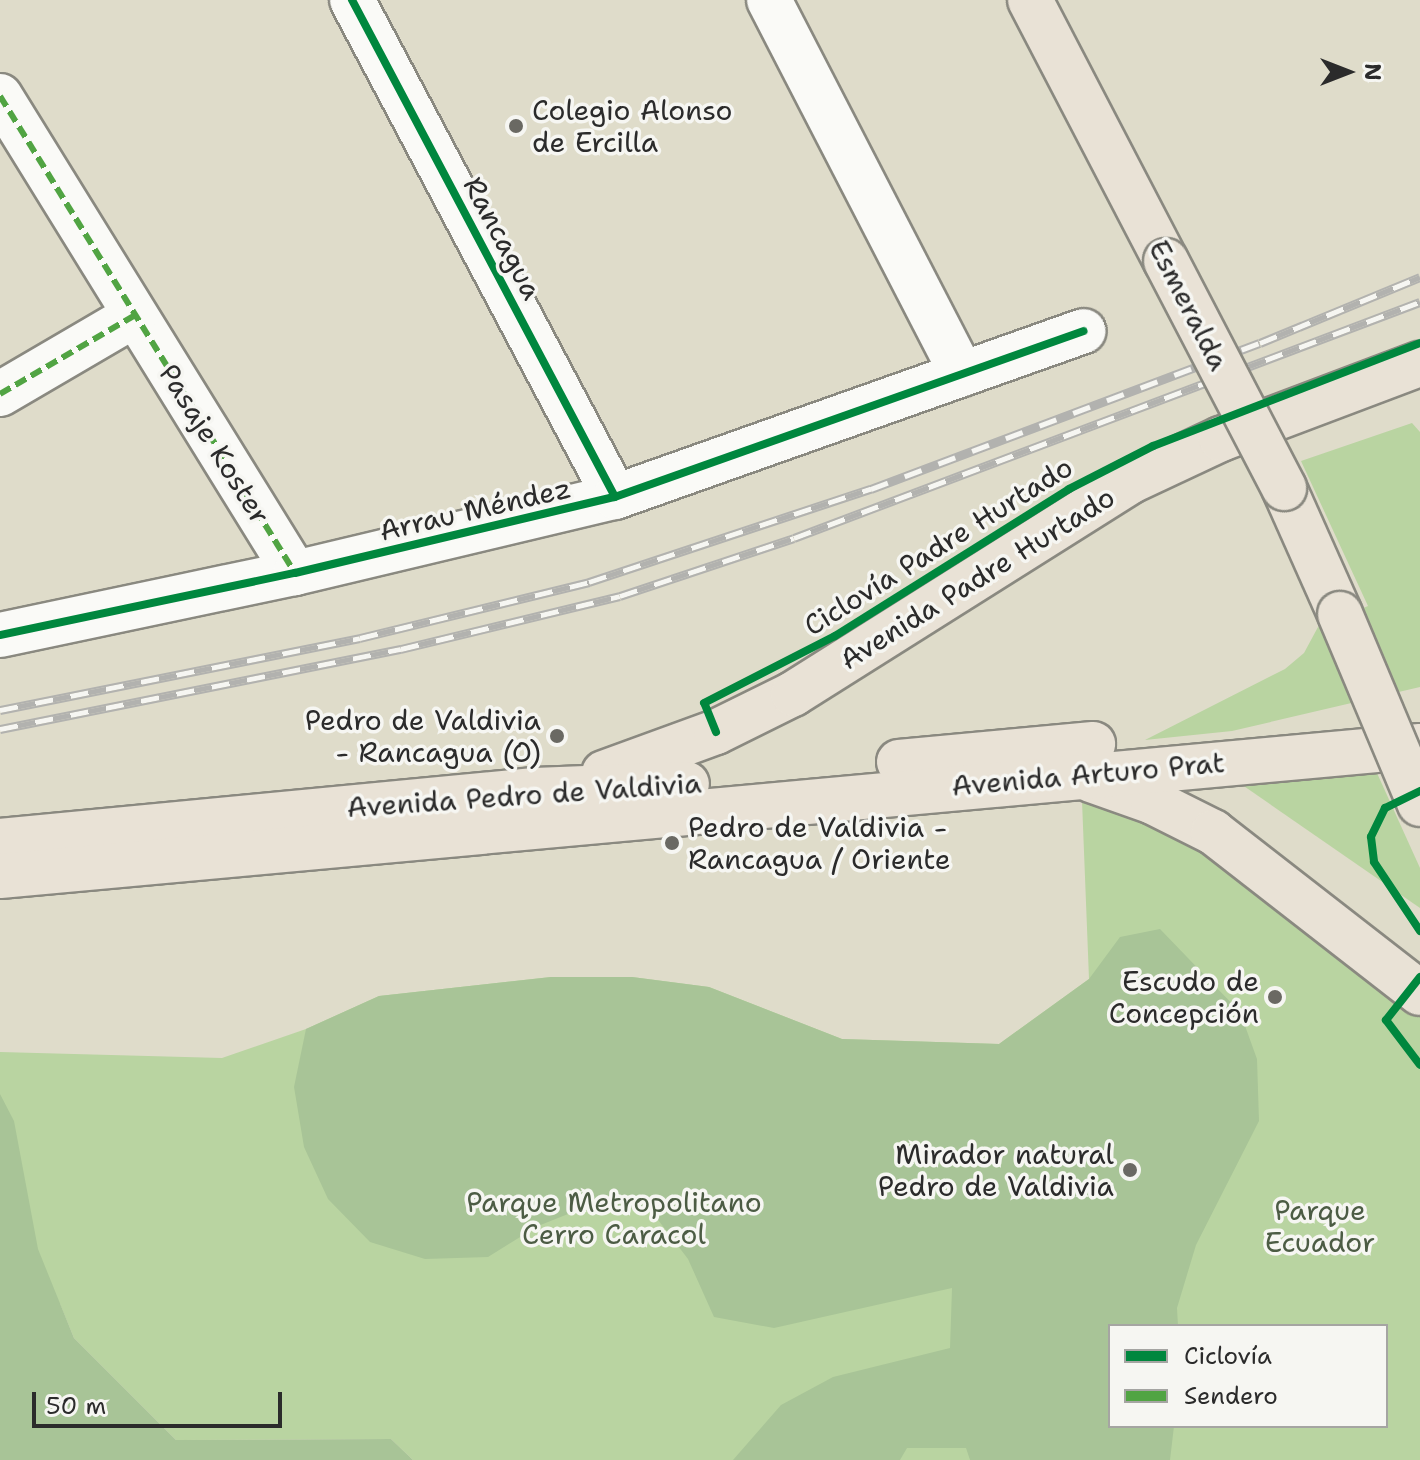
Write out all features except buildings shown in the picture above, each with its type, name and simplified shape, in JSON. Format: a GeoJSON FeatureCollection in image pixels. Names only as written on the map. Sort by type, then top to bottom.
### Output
{"type":"FeatureCollection","features":[{"type":"Feature","properties":{"kind":"main road","name":"Esmeralda"},"geometry":{"type":"LineString","coordinates":[[1030,0],[1284,488],[1420,804]]}},
{"type":"Feature","properties":{"kind":"main road","name":"Avenida Padre Hurtado"},"geometry":{"type":"LineString","coordinates":[[535,790],[613,771],[741,720],[826,674],[1129,482],[1221,439],[1420,364]]}},
{"type":"Feature","properties":{"kind":"main road","name":"Avenida Arturo Prat"},"geometry":{"type":"LineString","coordinates":[[756,805],[1060,761],[1420,717]]}},
{"type":"Feature","properties":{"kind":"main road","name":"Avenida Arturo Prat"},"geometry":{"type":"LineString","coordinates":[[1060,761],[1420,746]]}},
{"type":"Feature","properties":{"kind":"main road","name":"Avenida Pedro de Valdivia"},"geometry":{"type":"LineString","coordinates":[[0,841],[535,790],[690,784],[1060,761]]}},
{"type":"Feature","properties":{"kind":"main road"},"geometry":{"type":"LineString","coordinates":[[1060,761],[1213,832],[1420,993]]}},
{"type":"Feature","properties":{"kind":"main road","name":"Avenida Pedro de Valdivia"},"geometry":{"type":"LineString","coordinates":[[0,876],[756,805]]}},
{"type":"Feature","properties":{"kind":"street","name":"Rancagua"},"geometry":{"type":"LineString","coordinates":[[352,0],[615,497]]}},
{"type":"Feature","properties":{"kind":"street"},"geometry":{"type":"LineString","coordinates":[[769,0],[962,374]]}},
{"type":"Feature","properties":{"kind":"street","name":"Pasaje Koster"},"geometry":{"type":"LineString","coordinates":[[0,96],[295,573]]}},
{"type":"Feature","properties":{"kind":"street"},"geometry":{"type":"LineString","coordinates":[[0,394],[135,315]]}},
{"type":"Feature","properties":{"kind":"street","name":"Arrau Méndez"},"geometry":{"type":"LineString","coordinates":[[1,634],[295,573],[615,497],[1083,331]]}},
{"type":"Feature","properties":{"kind":"green space"},"geometry":{"type":"Polygon","coordinates":[[[1412,423],[1420,432],[1420,687],[1232,731],[1145,740],[1285,669],[1304,653],[1318,627],[1368,606],[1301,461],[1412,423]]]}},
{"type":"Feature","properties":{"kind":"green space"},"geometry":{"type":"Polygon","coordinates":[[[1372,762],[1420,868],[1420,908],[1225,773],[1372,762]]]}},
{"type":"Feature","properties":{"kind":"green space","name":"Parque Metropolitano Cerro Caracol"},"geometry":{"type":"Polygon","coordinates":[[[1082,801],[1152,821],[1208,847],[1387,980],[1420,1015],[1420,1460],[413,1460],[391,1439],[176,1440],[74,1338],[60,1304],[0,1281],[0,1052],[222,1058],[306,1029],[379,996],[551,977],[632,977],[709,987],[842,1039],[999,1044],[1089,979],[1082,801]]]}},
{"type":"Feature","properties":{"kind":"green space","name":"Parque Metropolitano Cerro Caracol"},"geometry":{"type":"Polygon","coordinates":[[[1160,929],[1240,1012],[1257,1059],[1259,1121],[1196,1245],[1177,1308],[1178,1324],[1108,1324],[1108,1428],[1174,1428],[1170,1460],[970,1460],[966,1448],[907,1448],[900,1460],[733,1460],[781,1405],[833,1377],[950,1348],[952,1288],[774,1328],[714,1317],[688,1259],[652,1212],[593,1204],[538,1226],[488,1257],[425,1259],[370,1242],[328,1199],[304,1147],[294,1087],[306,1029],[379,996],[551,977],[632,977],[709,987],[842,1039],[999,1044],[1089,979],[1120,937],[1160,929]]]}},
{"type":"Feature","properties":{"kind":"green space"},"geometry":{"type":"Polygon","coordinates":[[[0,1094],[14,1121],[38,1249],[74,1338],[176,1440],[391,1439],[413,1460],[0,1460],[0,1094]]]}},
{"type":"Feature","properties":{"kind":"railway"},"geometry":{"type":"LineString","coordinates":[[0,710],[360,638],[589,582],[871,489],[1260,343],[1420,277]]}},
{"type":"Feature","properties":{"kind":"railway"},"geometry":{"type":"LineString","coordinates":[[0,729],[401,649],[620,596],[794,538],[1420,302]]}},
{"type":"Feature","properties":{"kind":"marked path"},"geometry":{"type":"LineString","coordinates":[[0,96],[295,573]]}},
{"type":"Feature","properties":{"kind":"marked path"},"geometry":{"type":"LineString","coordinates":[[0,394],[135,315]]}},
{"type":"Feature","properties":{"kind":"cycle path"},"geometry":{"type":"LineString","coordinates":[[352,0],[615,497]]}},
{"type":"Feature","properties":{"kind":"cycle path"},"geometry":{"type":"LineString","coordinates":[[0,635],[295,573],[615,497],[1083,331]]}},
{"type":"Feature","properties":{"kind":"cycle path","name":"Ciclovía Padre Hurtado"},"geometry":{"type":"LineString","coordinates":[[716,732],[704,703],[835,636],[1069,489],[1153,446],[1420,343]]}},
{"type":"Feature","properties":{"kind":"cycle path"},"geometry":{"type":"LineString","coordinates":[[1420,791],[1385,808],[1371,837],[1374,862],[1420,931]]}},
{"type":"Feature","properties":{"kind":"cycle path"},"geometry":{"type":"LineString","coordinates":[[1420,977],[1386,1020],[1420,1065]]}},
{"type":"Feature","properties":{"kind":"place","name":"Colegio Alonso de Ercilla"},"geometry":{"type":"Point","coordinates":[516,126]}},
{"type":"Feature","properties":{"kind":"place","name":"Pedro de Valdivia - Rancagua (O)"},"geometry":{"type":"Point","coordinates":[557,736]}},
{"type":"Feature","properties":{"kind":"place","name":"Pedro de Valdivia - Rancagua / Oriente"},"geometry":{"type":"Point","coordinates":[672,843]}},
{"type":"Feature","properties":{"kind":"place","name":"Escudo de Concepción"},"geometry":{"type":"Point","coordinates":[1275,997]}},
{"type":"Feature","properties":{"kind":"place","name":"Mirador natural Pedro de Valdivia"},"geometry":{"type":"Point","coordinates":[1130,1170]}},
{"type":"Feature","properties":{"kind":"park label","name":"Parque Ecuador"},"geometry":{"type":"Point","coordinates":[1320,1226]}}]}
